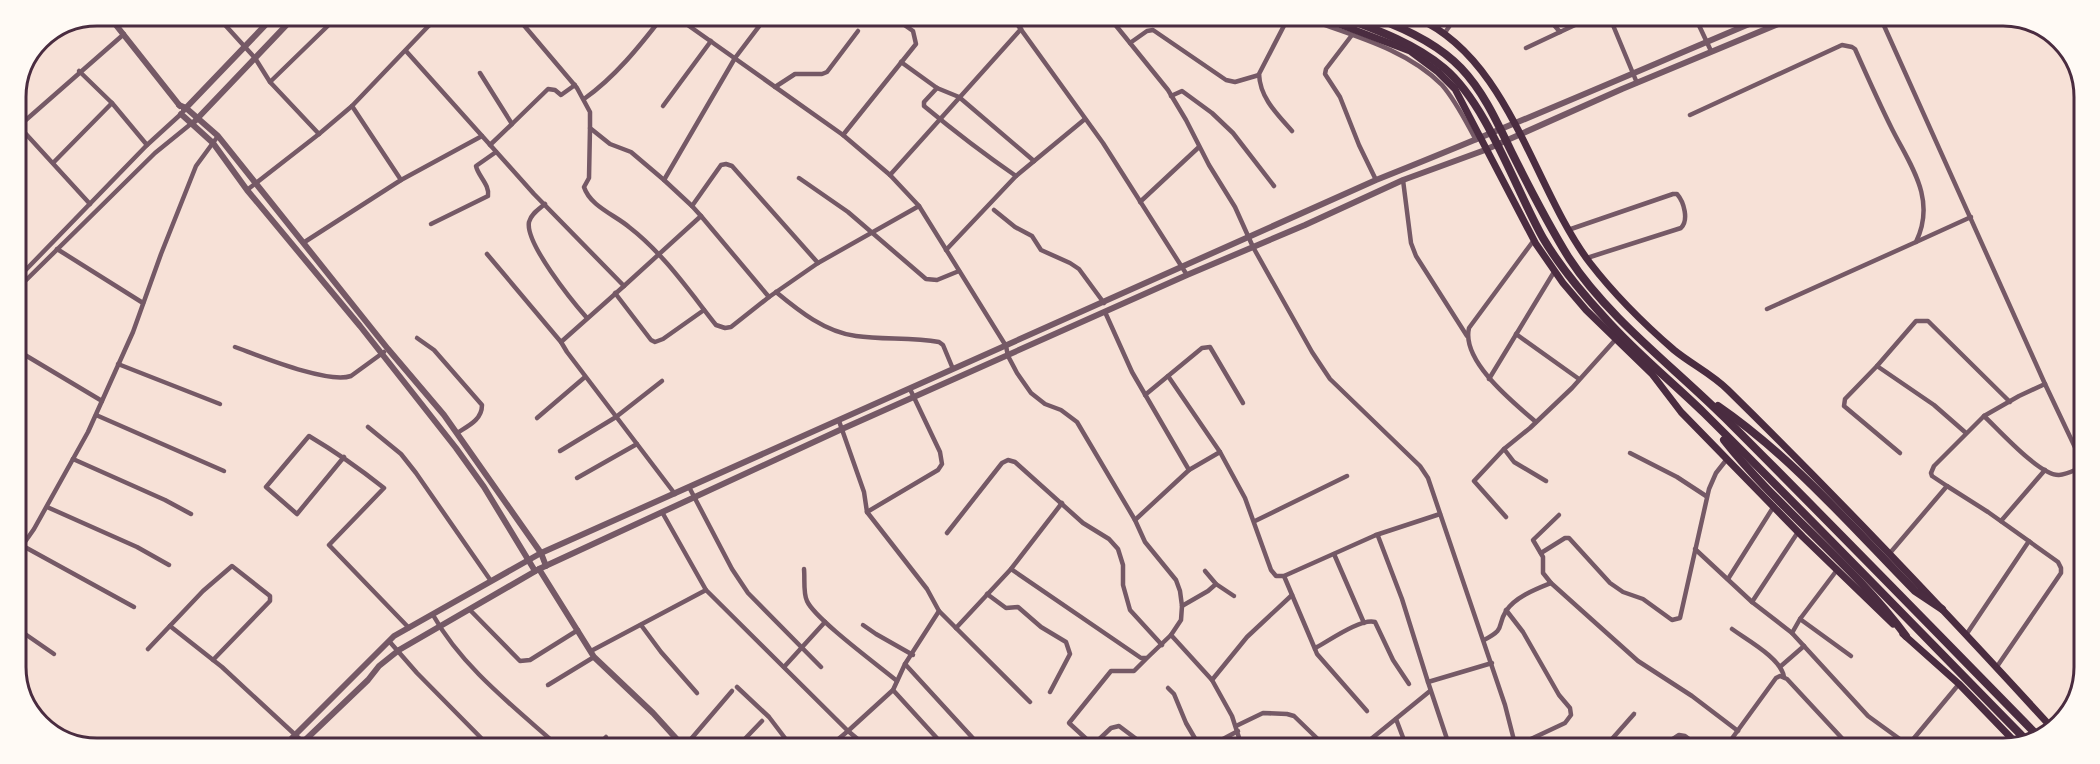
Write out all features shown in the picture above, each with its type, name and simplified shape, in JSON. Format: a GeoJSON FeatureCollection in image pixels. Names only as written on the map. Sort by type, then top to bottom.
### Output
{"type":"FeatureCollection","features":[{"type":"Feature","properties":{"kind":"highway"},"geometry":{"type":"LineString","coordinates":[[1365,26],[1426,54],[1455,78],[1488,129],[1544,238],[1564,270],[1607,321],[1702,411],[2022,736]]}},
{"type":"Feature","properties":{"kind":"highway"},"geometry":{"type":"LineString","coordinates":[[1394,26],[1427,41],[1461,68],[1486,102],[1547,222],[1571,261],[1608,306],[1700,394],[2034,732]]}},
{"type":"Feature","properties":{"kind":"highway"},"geometry":{"type":"LineString","coordinates":[[1700,394],[1741,422],[1778,453],[1915,591],[1942,609]]}},
{"type":"Feature","properties":{"kind":"highway"},"geometry":{"type":"LineString","coordinates":[[1702,411],[1755,476],[1887,610],[1906,636]]}},
{"type":"Feature","properties":{"kind":"main road"},"geometry":{"type":"LineString","coordinates":[[1344,26],[1410,51],[1438,72],[1455,89],[1466,107],[1478,139],[1534,240],[1554,272],[1586,310],[1652,374],[1681,412],[1798,532],[1959,684],[2011,737]]}},
{"type":"Feature","properties":{"kind":"main road"},"geometry":{"type":"LineString","coordinates":[[1430,26],[1462,49],[1492,85],[1520,134],[1568,230],[1611,288],[1675,350],[1726,388],[1890,553],[2047,723]]}},
{"type":"Feature","properties":{"kind":"street"},"geometry":{"type":"LineString","coordinates":[[117,26],[179,105],[181,114]]}},
{"type":"Feature","properties":{"kind":"street"},"geometry":{"type":"LineString","coordinates":[[225,26],[255,58],[270,82],[319,134]]}},
{"type":"Feature","properties":{"kind":"street"},"geometry":{"type":"LineString","coordinates":[[26,270],[265,26]]}},
{"type":"Feature","properties":{"kind":"street"},"geometry":{"type":"LineString","coordinates":[[26,280],[155,153],[195,121],[286,26]]}},
{"type":"Feature","properties":{"kind":"street"},"geometry":{"type":"LineString","coordinates":[[270,82],[328,26]]}},
{"type":"Feature","properties":{"kind":"street"},"geometry":{"type":"LineString","coordinates":[[247,190],[352,106],[428,26]]}},
{"type":"Feature","properties":{"kind":"street"},"geometry":{"type":"LineString","coordinates":[[525,26],[575,85],[590,112],[589,178],[584,187],[588,196],[630,227],[659,253],[716,325],[731,327],[769,297],[818,264],[919,206]]}},
{"type":"Feature","properties":{"kind":"street"},"geometry":{"type":"LineString","coordinates":[[584,99],[615,73],[655,26]]}},
{"type":"Feature","properties":{"kind":"street"},"geometry":{"type":"LineString","coordinates":[[689,26],[843,135],[890,174],[919,206],[1006,346],[1008,356],[1023,382],[1031,393],[1045,404],[1061,410],[1077,422],[1135,520],[1144,542],[1176,580],[1182,606],[1181,620],[1162,645],[1134,671],[1111,671],[1069,723],[1084,738]]}},
{"type":"Feature","properties":{"kind":"street"},"geometry":{"type":"LineString","coordinates":[[664,180],[735,58],[759,26]]}},
{"type":"Feature","properties":{"kind":"street"},"geometry":{"type":"LineString","coordinates":[[843,135],[916,44],[913,31],[906,26]]}},
{"type":"Feature","properties":{"kind":"street"},"geometry":{"type":"LineString","coordinates":[[1019,26],[1086,119],[1187,275]]}},
{"type":"Feature","properties":{"kind":"street"},"geometry":{"type":"LineString","coordinates":[[1116,26],[1171,96],[1186,120],[1199,147],[1235,207],[1253,247],[1312,352],[1330,379],[1420,466],[1428,478],[1492,663],[1514,738]]}},
{"type":"Feature","properties":{"kind":"street"},"geometry":{"type":"LineString","coordinates":[[1284,26],[1260,68],[1259,75],[1265,98],[1292,131]]}},
{"type":"Feature","properties":{"kind":"street"},"geometry":{"type":"LineString","coordinates":[[1327,26],[1414,63],[1441,85],[1478,139]]}},
{"type":"Feature","properties":{"kind":"street"},"geometry":{"type":"LineString","coordinates":[[1444,34],[1450,26]]}},
{"type":"Feature","properties":{"kind":"street"},"geometry":{"type":"LineString","coordinates":[[1555,26],[1560,32]]}},
{"type":"Feature","properties":{"kind":"street"},"geometry":{"type":"LineString","coordinates":[[1526,48],[1573,26]]}},
{"type":"Feature","properties":{"kind":"street"},"geometry":{"type":"LineString","coordinates":[[1613,26],[1637,83]]}},
{"type":"Feature","properties":{"kind":"street"},"geometry":{"type":"LineString","coordinates":[[1699,26],[1711,51]]}},
{"type":"Feature","properties":{"kind":"street"},"geometry":{"type":"LineString","coordinates":[[170,626],[213,660],[294,736],[389,641],[541,553],[1376,180],[1743,26]]}},
{"type":"Feature","properties":{"kind":"street"},"geometry":{"type":"LineString","coordinates":[[1760,26],[1761,30]]}},
{"type":"Feature","properties":{"kind":"street"},"geometry":{"type":"LineString","coordinates":[[307,738],[368,680],[379,666],[399,650],[540,569],[842,429],[1187,275],[1403,180],[1485,150],[1772,26]]}},
{"type":"Feature","properties":{"kind":"street"},"geometry":{"type":"LineString","coordinates":[[1884,26],[2045,384],[2074,443]]}},
{"type":"Feature","properties":{"kind":"street"},"geometry":{"type":"LineString","coordinates":[[890,174],[1021,29]]}},
{"type":"Feature","properties":{"kind":"street"},"geometry":{"type":"LineString","coordinates":[[1130,43],[1147,31],[1153,30],[1226,80],[1235,82],[1259,75]]}},
{"type":"Feature","properties":{"kind":"street"},"geometry":{"type":"LineString","coordinates":[[775,87],[786,77],[795,74],[827,72],[858,31]]}},
{"type":"Feature","properties":{"kind":"street"},"geometry":{"type":"LineString","coordinates":[[26,116],[124,34]]}},
{"type":"Feature","properties":{"kind":"street"},"geometry":{"type":"LineString","coordinates":[[1352,35],[1326,69],[1325,74],[1340,96],[1359,146],[1376,180]]}},
{"type":"Feature","properties":{"kind":"street"},"geometry":{"type":"LineString","coordinates":[[663,106],[711,42]]}},
{"type":"Feature","properties":{"kind":"street"},"geometry":{"type":"LineString","coordinates":[[1690,115],[1842,45],[1852,47],[1912,165],[1923,207],[1922,226],[1916,242]]}},
{"type":"Feature","properties":{"kind":"street"},"geometry":{"type":"LineString","coordinates":[[406,51],[496,152],[624,286]]}},
{"type":"Feature","properties":{"kind":"street"},"geometry":{"type":"LineString","coordinates":[[902,62],[937,88],[959,97],[1034,161]]}},
{"type":"Feature","properties":{"kind":"street"},"geometry":{"type":"LineString","coordinates":[[1657,64],[1661,73]]}},
{"type":"Feature","properties":{"kind":"street"},"geometry":{"type":"LineString","coordinates":[[80,71],[147,145]]}},
{"type":"Feature","properties":{"kind":"street"},"geometry":{"type":"LineString","coordinates":[[480,73],[512,124]]}},
{"type":"Feature","properties":{"kind":"street"},"geometry":{"type":"LineString","coordinates":[[490,145],[548,89],[555,90],[561,95],[575,85]]}},
{"type":"Feature","properties":{"kind":"street"},"geometry":{"type":"LineString","coordinates":[[937,88],[924,105],[939,119],[960,133],[976,149],[1016,176]]}},
{"type":"Feature","properties":{"kind":"street"},"geometry":{"type":"LineString","coordinates":[[1171,96],[1182,91],[1212,113],[1233,133],[1274,186]]}},
{"type":"Feature","properties":{"kind":"street"},"geometry":{"type":"LineString","coordinates":[[1572,99],[1575,110]]}},
{"type":"Feature","properties":{"kind":"street"},"geometry":{"type":"LineString","coordinates":[[53,164],[112,104]]}},
{"type":"Feature","properties":{"kind":"street"},"geometry":{"type":"LineString","coordinates":[[179,105],[186,108],[247,190],[456,448],[484,487],[529,560],[540,569],[592,654],[676,738]]}},
{"type":"Feature","properties":{"kind":"street"},"geometry":{"type":"LineString","coordinates":[[352,106],[401,180]]}},
{"type":"Feature","properties":{"kind":"street"},"geometry":{"type":"LineString","coordinates":[[181,114],[218,136],[388,349],[444,415],[541,553],[540,569]]}},
{"type":"Feature","properties":{"kind":"street"},"geometry":{"type":"LineString","coordinates":[[946,250],[1016,176],[1086,119]]}},
{"type":"Feature","properties":{"kind":"street"},"geometry":{"type":"LineString","coordinates":[[590,128],[610,144],[631,152],[692,206],[769,297]]}},
{"type":"Feature","properties":{"kind":"street"},"geometry":{"type":"LineString","coordinates":[[26,134],[90,204]]}},
{"type":"Feature","properties":{"kind":"street"},"geometry":{"type":"LineString","coordinates":[[26,540],[47,507],[96,415],[143,303],[196,166],[218,136]]}},
{"type":"Feature","properties":{"kind":"street"},"geometry":{"type":"LineString","coordinates":[[303,243],[401,180],[482,136]]}},
{"type":"Feature","properties":{"kind":"street"},"geometry":{"type":"LineString","coordinates":[[1140,202],[1199,147]]}},
{"type":"Feature","properties":{"kind":"street"},"geometry":{"type":"LineString","coordinates":[[431,224],[488,196],[489,189],[477,166],[478,162],[496,152]]}},
{"type":"Feature","properties":{"kind":"street"},"geometry":{"type":"LineString","coordinates":[[692,206],[721,165],[732,166],[818,264]]}},
{"type":"Feature","properties":{"kind":"street"},"geometry":{"type":"LineString","coordinates":[[800,178],[848,212],[926,279],[937,280],[959,271]]}},
{"type":"Feature","properties":{"kind":"street"},"geometry":{"type":"LineString","coordinates":[[1403,180],[1411,243],[1416,256],[1467,336],[1475,356],[1494,385],[1536,422]]}},
{"type":"Feature","properties":{"kind":"street"},"geometry":{"type":"LineString","coordinates":[[1568,230],[1673,194],[1681,198],[1686,219],[1681,228],[1587,258]]}},
{"type":"Feature","properties":{"kind":"street"},"geometry":{"type":"LineString","coordinates":[[545,204],[532,216],[529,223],[530,235],[556,281],[586,318]]}},
{"type":"Feature","properties":{"kind":"street"},"geometry":{"type":"LineString","coordinates":[[994,210],[1015,227],[1032,236],[1041,250],[1079,269],[1104,303]]}},
{"type":"Feature","properties":{"kind":"street"},"geometry":{"type":"LineString","coordinates":[[561,342],[701,216]]}},
{"type":"Feature","properties":{"kind":"street"},"geometry":{"type":"LineString","coordinates":[[1767,309],[1971,217]]}},
{"type":"Feature","properties":{"kind":"street"},"geometry":{"type":"LineString","coordinates":[[1467,336],[1469,328],[1534,240]]}},
{"type":"Feature","properties":{"kind":"street"},"geometry":{"type":"LineString","coordinates":[[57,249],[143,303]]}},
{"type":"Feature","properties":{"kind":"street"},"geometry":{"type":"LineString","coordinates":[[488,254],[561,342],[585,377],[675,494]]}},
{"type":"Feature","properties":{"kind":"street"},"geometry":{"type":"LineString","coordinates":[[1490,379],[1554,272]]}},
{"type":"Feature","properties":{"kind":"street"},"geometry":{"type":"LineString","coordinates":[[776,292],[803,314],[827,327],[853,336],[939,342],[943,345],[959,378]]}},
{"type":"Feature","properties":{"kind":"street"},"geometry":{"type":"LineString","coordinates":[[615,293],[651,340],[655,342],[663,339],[704,310]]}},
{"type":"Feature","properties":{"kind":"street"},"geometry":{"type":"LineString","coordinates":[[1105,312],[1132,372],[1190,470]]}},
{"type":"Feature","properties":{"kind":"street"},"geometry":{"type":"LineString","coordinates":[[1900,453],[1844,406],[1845,399],[1916,321],[1928,321],[2010,402]]}},
{"type":"Feature","properties":{"kind":"street"},"geometry":{"type":"LineString","coordinates":[[1516,334],[1580,379]]}},
{"type":"Feature","properties":{"kind":"street"},"geometry":{"type":"LineString","coordinates":[[417,338],[434,350],[482,405],[482,412],[478,420],[457,433]]}},
{"type":"Feature","properties":{"kind":"street"},"geometry":{"type":"LineString","coordinates":[[1506,517],[1474,481],[1504,449],[1536,422],[1580,379],[1616,339]]}},
{"type":"Feature","properties":{"kind":"street"},"geometry":{"type":"LineString","coordinates":[[235,347],[289,366],[334,378],[351,376],[388,349]]}},
{"type":"Feature","properties":{"kind":"street"},"geometry":{"type":"LineString","coordinates":[[1145,395],[1202,348],[1210,347],[1243,403]]}},
{"type":"Feature","properties":{"kind":"street"},"geometry":{"type":"LineString","coordinates":[[26,356],[102,401]]}},
{"type":"Feature","properties":{"kind":"street"},"geometry":{"type":"LineString","coordinates":[[118,364],[220,404]]}},
{"type":"Feature","properties":{"kind":"street"},"geometry":{"type":"LineString","coordinates":[[1877,366],[1941,411],[1966,433]]}},
{"type":"Feature","properties":{"kind":"street"},"geometry":{"type":"LineString","coordinates":[[1168,376],[1220,452],[1245,498],[1271,570],[1276,576],[1284,576],[1376,536],[1440,514]]}},
{"type":"Feature","properties":{"kind":"street"},"geometry":{"type":"LineString","coordinates":[[537,418],[585,377]]}},
{"type":"Feature","properties":{"kind":"street"},"geometry":{"type":"LineString","coordinates":[[560,451],[616,417],[662,381]]}},
{"type":"Feature","properties":{"kind":"street"},"geometry":{"type":"LineString","coordinates":[[1996,668],[2061,573],[2061,568],[2058,562],[1931,473],[1934,466],[1984,416],[2045,384]]}},
{"type":"Feature","properties":{"kind":"street"},"geometry":{"type":"LineString","coordinates":[[867,512],[938,470],[942,464],[940,452],[910,389]]}},
{"type":"Feature","properties":{"kind":"street"},"geometry":{"type":"LineString","coordinates":[[96,415],[224,471]]}},
{"type":"Feature","properties":{"kind":"street"},"geometry":{"type":"LineString","coordinates":[[1984,416],[2032,462],[2045,470],[2060,475],[2074,471]]}},
{"type":"Feature","properties":{"kind":"street"},"geometry":{"type":"LineString","coordinates":[[839,421],[864,492],[867,512],[921,581],[939,611],[1030,702]]}},
{"type":"Feature","properties":{"kind":"street"},"geometry":{"type":"LineString","coordinates":[[368,427],[401,454],[417,473],[491,581]]}},
{"type":"Feature","properties":{"kind":"street"},"geometry":{"type":"LineString","coordinates":[[344,457],[297,514],[266,487],[309,436],[344,457],[384,488],[330,545],[409,628]]}},
{"type":"Feature","properties":{"kind":"street"},"geometry":{"type":"LineString","coordinates":[[790,442],[794,451]]}},
{"type":"Feature","properties":{"kind":"street"},"geometry":{"type":"LineString","coordinates":[[456,448],[464,443]]}},
{"type":"Feature","properties":{"kind":"street"},"geometry":{"type":"LineString","coordinates":[[577,478],[637,444]]}},
{"type":"Feature","properties":{"kind":"street"},"geometry":{"type":"LineString","coordinates":[[1504,449],[1514,462],[1546,481]]}},
{"type":"Feature","properties":{"kind":"street"},"geometry":{"type":"LineString","coordinates":[[1135,520],[1190,470],[1220,452]]}},
{"type":"Feature","properties":{"kind":"street"},"geometry":{"type":"LineString","coordinates":[[1630,453],[1677,477],[1707,496]]}},
{"type":"Feature","properties":{"kind":"street"},"geometry":{"type":"LineString","coordinates":[[73,459],[191,514]]}},
{"type":"Feature","properties":{"kind":"street"},"geometry":{"type":"LineString","coordinates":[[1541,553],[1565,538],[1569,538],[1610,583],[1623,592],[1643,599],[1672,620],[1680,618],[1707,496],[1716,473],[1727,459]]}},
{"type":"Feature","properties":{"kind":"street"},"geometry":{"type":"LineString","coordinates":[[947,532],[1002,463],[1008,460],[1015,462],[1083,523],[1109,539],[1118,549],[1123,565],[1123,585],[1130,610],[1162,645]]}},
{"type":"Feature","properties":{"kind":"street"},"geometry":{"type":"LineString","coordinates":[[2001,521],[2045,470]]}},
{"type":"Feature","properties":{"kind":"street"},"geometry":{"type":"LineString","coordinates":[[1255,521],[1347,476]]}},
{"type":"Feature","properties":{"kind":"street"},"geometry":{"type":"LineString","coordinates":[[1890,553],[1947,486]]}},
{"type":"Feature","properties":{"kind":"street"},"geometry":{"type":"LineString","coordinates":[[689,487],[732,569],[748,593],[821,667]]}},
{"type":"Feature","properties":{"kind":"street"},"geometry":{"type":"LineString","coordinates":[[956,628],[1011,569],[1062,503]]}},
{"type":"Feature","properties":{"kind":"street"},"geometry":{"type":"LineString","coordinates":[[1728,579],[1774,506]]}},
{"type":"Feature","properties":{"kind":"street"},"geometry":{"type":"LineString","coordinates":[[47,507],[169,565]]}},
{"type":"Feature","properties":{"kind":"street"},"geometry":{"type":"LineString","coordinates":[[662,512],[706,590],[856,738]]}},
{"type":"Feature","properties":{"kind":"street"},"geometry":{"type":"LineString","coordinates":[[1559,515],[1533,540],[1541,553],[1543,573],[1551,583],[1638,661],[1692,696],[1738,731]]}},
{"type":"Feature","properties":{"kind":"street"},"geometry":{"type":"LineString","coordinates":[[1752,602],[1798,532]]}},
{"type":"Feature","properties":{"kind":"street"},"geometry":{"type":"LineString","coordinates":[[1376,536],[1380,540],[1402,600],[1447,738]]}},
{"type":"Feature","properties":{"kind":"street"},"geometry":{"type":"LineString","coordinates":[[1966,635],[2029,541]]}},
{"type":"Feature","properties":{"kind":"street"},"geometry":{"type":"LineString","coordinates":[[26,548],[134,607]]}},
{"type":"Feature","properties":{"kind":"street"},"geometry":{"type":"LineString","coordinates":[[1695,549],[1752,602],[1792,633],[1868,716],[1895,738]]}},
{"type":"Feature","properties":{"kind":"street"},"geometry":{"type":"LineString","coordinates":[[1334,554],[1364,623]]}},
{"type":"Feature","properties":{"kind":"street"},"geometry":{"type":"LineString","coordinates":[[148,649],[203,591],[232,566],[270,596],[267,605],[213,660]]}},
{"type":"Feature","properties":{"kind":"street"},"geometry":{"type":"LineString","coordinates":[[804,569],[806,599],[825,622],[897,681]]}},
{"type":"Feature","properties":{"kind":"street"},"geometry":{"type":"LineString","coordinates":[[1011,569],[1141,658],[1147,658]]}},
{"type":"Feature","properties":{"kind":"street"},"geometry":{"type":"LineString","coordinates":[[1792,633],[1838,570]]}},
{"type":"Feature","properties":{"kind":"street"},"geometry":{"type":"LineString","coordinates":[[1205,571],[1216,584],[1234,596]]}},
{"type":"Feature","properties":{"kind":"street"},"geometry":{"type":"LineString","coordinates":[[1284,576],[1315,650],[1367,711]]}},
{"type":"Feature","properties":{"kind":"street"},"geometry":{"type":"LineString","coordinates":[[1484,640],[1499,630],[1506,610],[1528,592],[1551,583]]}},
{"type":"Feature","properties":{"kind":"street"},"geometry":{"type":"LineString","coordinates":[[1182,606],[1216,584]]}},
{"type":"Feature","properties":{"kind":"street"},"geometry":{"type":"LineString","coordinates":[[548,685],[592,654],[706,590]]}},
{"type":"Feature","properties":{"kind":"street"},"geometry":{"type":"LineString","coordinates":[[987,594],[1006,608],[1018,607],[1041,627],[1066,642],[1070,654],[1050,692]]}},
{"type":"Feature","properties":{"kind":"street"},"geometry":{"type":"LineString","coordinates":[[1212,680],[1247,638],[1292,595]]}},
{"type":"Feature","properties":{"kind":"street"},"geometry":{"type":"LineString","coordinates":[[470,610],[520,661],[530,660],[578,630]]}},
{"type":"Feature","properties":{"kind":"street"},"geometry":{"type":"LineString","coordinates":[[1506,610],[1523,632],[1559,695],[1570,708],[1571,715],[1565,723],[1534,738]]}},
{"type":"Feature","properties":{"kind":"street"},"geometry":{"type":"LineString","coordinates":[[840,738],[893,690],[905,664],[939,611]]}},
{"type":"Feature","properties":{"kind":"street"},"geometry":{"type":"LineString","coordinates":[[433,615],[440,628],[494,690],[549,738]]}},
{"type":"Feature","properties":{"kind":"street"},"geometry":{"type":"LineString","coordinates":[[1800,619],[1851,656]]}},
{"type":"Feature","properties":{"kind":"street"},"geometry":{"type":"LineString","coordinates":[[1315,650],[1342,633],[1368,621],[1375,622],[1393,660],[1409,684]]}},
{"type":"Feature","properties":{"kind":"street"},"geometry":{"type":"LineString","coordinates":[[784,667],[825,622]]}},
{"type":"Feature","properties":{"kind":"street"},"geometry":{"type":"LineString","coordinates":[[641,625],[697,693]]}},
{"type":"Feature","properties":{"kind":"street"},"geometry":{"type":"LineString","coordinates":[[863,625],[913,654]]}},
{"type":"Feature","properties":{"kind":"street"},"geometry":{"type":"LineString","coordinates":[[1732,629],[1781,666],[1784,677],[1842,738]]}},
{"type":"Feature","properties":{"kind":"street"},"geometry":{"type":"LineString","coordinates":[[26,635],[54,654]]}},
{"type":"Feature","properties":{"kind":"street"},"geometry":{"type":"LineString","coordinates":[[1171,635],[1212,680],[1237,728],[1240,738]]}},
{"type":"Feature","properties":{"kind":"street"},"geometry":{"type":"LineString","coordinates":[[389,641],[481,738]]}},
{"type":"Feature","properties":{"kind":"street"},"geometry":{"type":"LineString","coordinates":[[1781,666],[1804,645]]}},
{"type":"Feature","properties":{"kind":"street"},"geometry":{"type":"LineString","coordinates":[[1428,682],[1492,663]]}},
{"type":"Feature","properties":{"kind":"street"},"geometry":{"type":"LineString","coordinates":[[905,664],[973,738]]}},
{"type":"Feature","properties":{"kind":"street"},"geometry":{"type":"LineString","coordinates":[[1733,738],[1776,678],[1784,677]]}},
{"type":"Feature","properties":{"kind":"street"},"geometry":{"type":"LineString","coordinates":[[1914,738],[1959,684]]}},
{"type":"Feature","properties":{"kind":"street"},"geometry":{"type":"LineString","coordinates":[[1168,688],[1174,694],[1195,738]]}},
{"type":"Feature","properties":{"kind":"street"},"geometry":{"type":"LineString","coordinates":[[691,738],[735,689],[769,717],[785,738]]}},
{"type":"Feature","properties":{"kind":"street"},"geometry":{"type":"LineString","coordinates":[[893,690],[937,738]]}},
{"type":"Feature","properties":{"kind":"street"},"geometry":{"type":"LineString","coordinates":[[1372,738],[1430,691]]}},
{"type":"Feature","properties":{"kind":"street"},"geometry":{"type":"LineString","coordinates":[[1222,738],[1263,713],[1294,716],[1317,738]]}},
{"type":"Feature","properties":{"kind":"street"},"geometry":{"type":"LineString","coordinates":[[1613,738],[1634,714]]}},
{"type":"Feature","properties":{"kind":"street"},"geometry":{"type":"LineString","coordinates":[[1396,719],[1403,738]]}},
{"type":"Feature","properties":{"kind":"street"},"geometry":{"type":"LineString","coordinates":[[746,738],[762,721]]}},
{"type":"Feature","properties":{"kind":"street"},"geometry":{"type":"LineString","coordinates":[[1100,738],[1111,728],[1119,726],[1135,738]]}}]}
